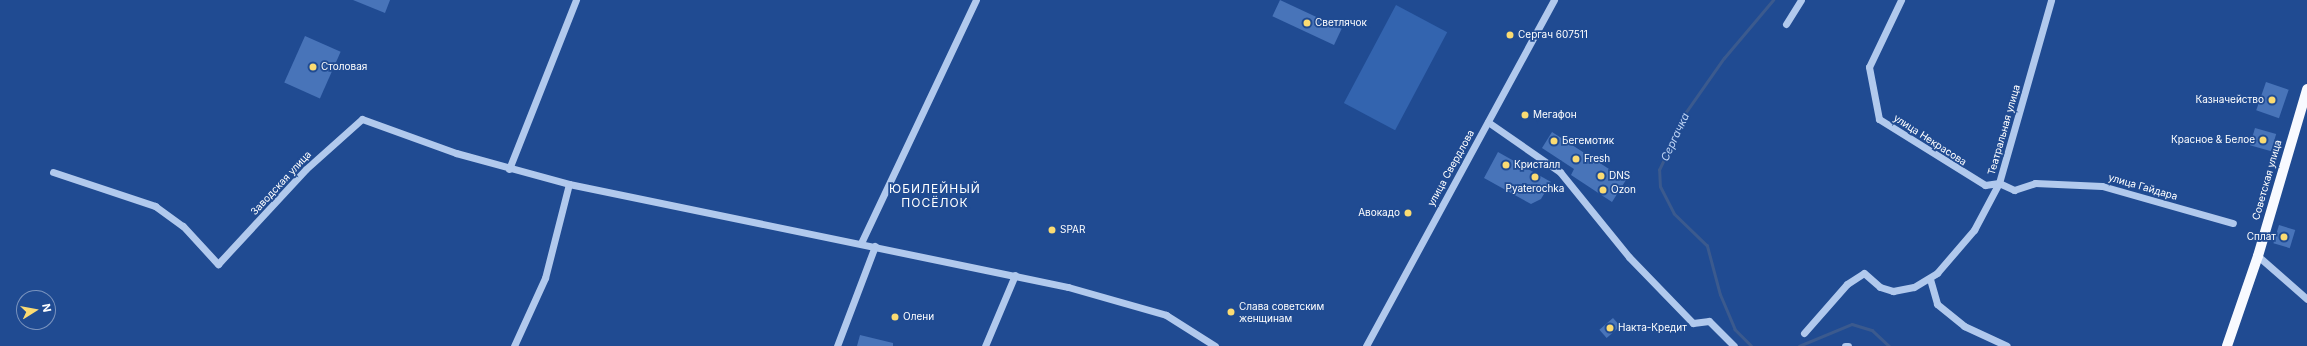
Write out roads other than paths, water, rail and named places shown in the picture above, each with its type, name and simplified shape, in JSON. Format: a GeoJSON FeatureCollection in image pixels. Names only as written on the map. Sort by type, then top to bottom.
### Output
{"type":"FeatureCollection","features":[{"type":"Feature","properties":{"kind":"main road","name":"Советская улица"},"geometry":{"type":"LineString","coordinates":[[2227,346],[2258,256],[2307,89]]}},
{"type":"Feature","properties":{"kind":"street"},"geometry":{"type":"LineString","coordinates":[[576,0],[509,169],[569,184],[1015,275],[1166,315],[1215,346]]}},
{"type":"Feature","properties":{"kind":"street"},"geometry":{"type":"LineString","coordinates":[[861,243],[976,0]]}},
{"type":"Feature","properties":{"kind":"street","name":"улица Свердлова"},"geometry":{"type":"LineString","coordinates":[[1366,346],[1554,0]]}},
{"type":"Feature","properties":{"kind":"street"},"geometry":{"type":"LineString","coordinates":[[1786,24],[1801,0]]}},
{"type":"Feature","properties":{"kind":"street","name":"улица Некрасова"},"geometry":{"type":"LineString","coordinates":[[1901,0],[1869,67],[1879,119],[1966,176],[1985,185],[1999,183]]}},
{"type":"Feature","properties":{"kind":"street","name":"Театральная улица"},"geometry":{"type":"LineString","coordinates":[[1930,279],[1974,230],[1999,183],[2051,0]]}},
{"type":"Feature","properties":{"kind":"street","name":"Заводская улица"},"geometry":{"type":"LineString","coordinates":[[53,172],[155,206],[182,226],[218,264],[306,169],[362,119],[509,169]]}},
{"type":"Feature","properties":{"kind":"street"},"geometry":{"type":"LineString","coordinates":[[1488,122],[1560,172],[1629,258],[1693,323],[1709,321],[1734,346]]}},
{"type":"Feature","properties":{"kind":"street","name":"улица Гайдара"},"geometry":{"type":"LineString","coordinates":[[1999,183],[2014,190],[2035,183],[2102,186],[2233,223]]}},
{"type":"Feature","properties":{"kind":"street"},"geometry":{"type":"LineString","coordinates":[[514,346],[545,278],[569,184]]}},
{"type":"Feature","properties":{"kind":"street"},"geometry":{"type":"LineString","coordinates":[[837,346],[875,246]]}},
{"type":"Feature","properties":{"kind":"street"},"geometry":{"type":"LineString","coordinates":[[2258,256],[2307,299]]}},
{"type":"Feature","properties":{"kind":"street"},"geometry":{"type":"LineString","coordinates":[[1804,333],[1847,284],[1864,274],[1880,287],[1893,291],[1930,279],[1937,304],[1964,326],[2007,346]]}},
{"type":"Feature","properties":{"kind":"street"},"geometry":{"type":"LineString","coordinates":[[985,346],[1015,275]]}},
{"type":"Feature","properties":{"kind":"waterway","name":"Сергачка"},"geometry":{"type":"LineString","coordinates":[[1751,346],[1735,330],[1720,295],[1707,246],[1674,214],[1660,187],[1659,170],[1686,112],[1724,58],[1773,0]]}},
{"type":"Feature","properties":{"kind":"waterway","name":"Сергачка"},"geometry":{"type":"LineString","coordinates":[[1799,346],[1852,324],[1872,330],[1889,346]]}},
{"type":"Feature","properties":{"kind":"place","name":"Светлячок"},"geometry":{"type":"Point","coordinates":[1307,23]}},
{"type":"Feature","properties":{"kind":"place","name":"Сергач 607511"},"geometry":{"type":"Point","coordinates":[1510,35]}},
{"type":"Feature","properties":{"kind":"place","name":"Столовая"},"geometry":{"type":"Point","coordinates":[313,67]}},
{"type":"Feature","properties":{"kind":"place","name":"Казначейство"},"geometry":{"type":"Point","coordinates":[2272,100]}},
{"type":"Feature","properties":{"kind":"place","name":"Мегафон"},"geometry":{"type":"Point","coordinates":[1525,115]}},
{"type":"Feature","properties":{"kind":"place","name":"Красное & Белое"},"geometry":{"type":"Point","coordinates":[2263,140]}},
{"type":"Feature","properties":{"kind":"place","name":"Бегемотик"},"geometry":{"type":"Point","coordinates":[1554,141]}},
{"type":"Feature","properties":{"kind":"place","name":"Fresh"},"geometry":{"type":"Point","coordinates":[1576,159]}},
{"type":"Feature","properties":{"kind":"place","name":"Кристалл"},"geometry":{"type":"Point","coordinates":[1506,165]}},
{"type":"Feature","properties":{"kind":"place","name":"DNS"},"geometry":{"type":"Point","coordinates":[1601,176]}},
{"type":"Feature","properties":{"kind":"place","name":"Pyaterochka"},"geometry":{"type":"Point","coordinates":[1535,177]}},
{"type":"Feature","properties":{"kind":"place","name":"Ozon"},"geometry":{"type":"Point","coordinates":[1603,190]}},
{"type":"Feature","properties":{"kind":"place","name":"Авокадо"},"geometry":{"type":"Point","coordinates":[1408,213]}},
{"type":"Feature","properties":{"kind":"place","name":"SPAR"},"geometry":{"type":"Point","coordinates":[1052,230]}},
{"type":"Feature","properties":{"kind":"place","name":"Сплат"},"geometry":{"type":"Point","coordinates":[2284,237]}},
{"type":"Feature","properties":{"kind":"place","name":"Слава советским женщинам"},"geometry":{"type":"Point","coordinates":[1231,312]}},
{"type":"Feature","properties":{"kind":"place","name":"Олени"},"geometry":{"type":"Point","coordinates":[895,317]}},
{"type":"Feature","properties":{"kind":"place","name":"Накта-Кредит"},"geometry":{"type":"Point","coordinates":[1610,328]}},
{"type":"Feature","properties":{"kind":"district","name":"ЮБИЛЕЙНЫЙ ПОСЁЛОК"},"geometry":{"type":"Point","coordinates":[935,196]}}]}
